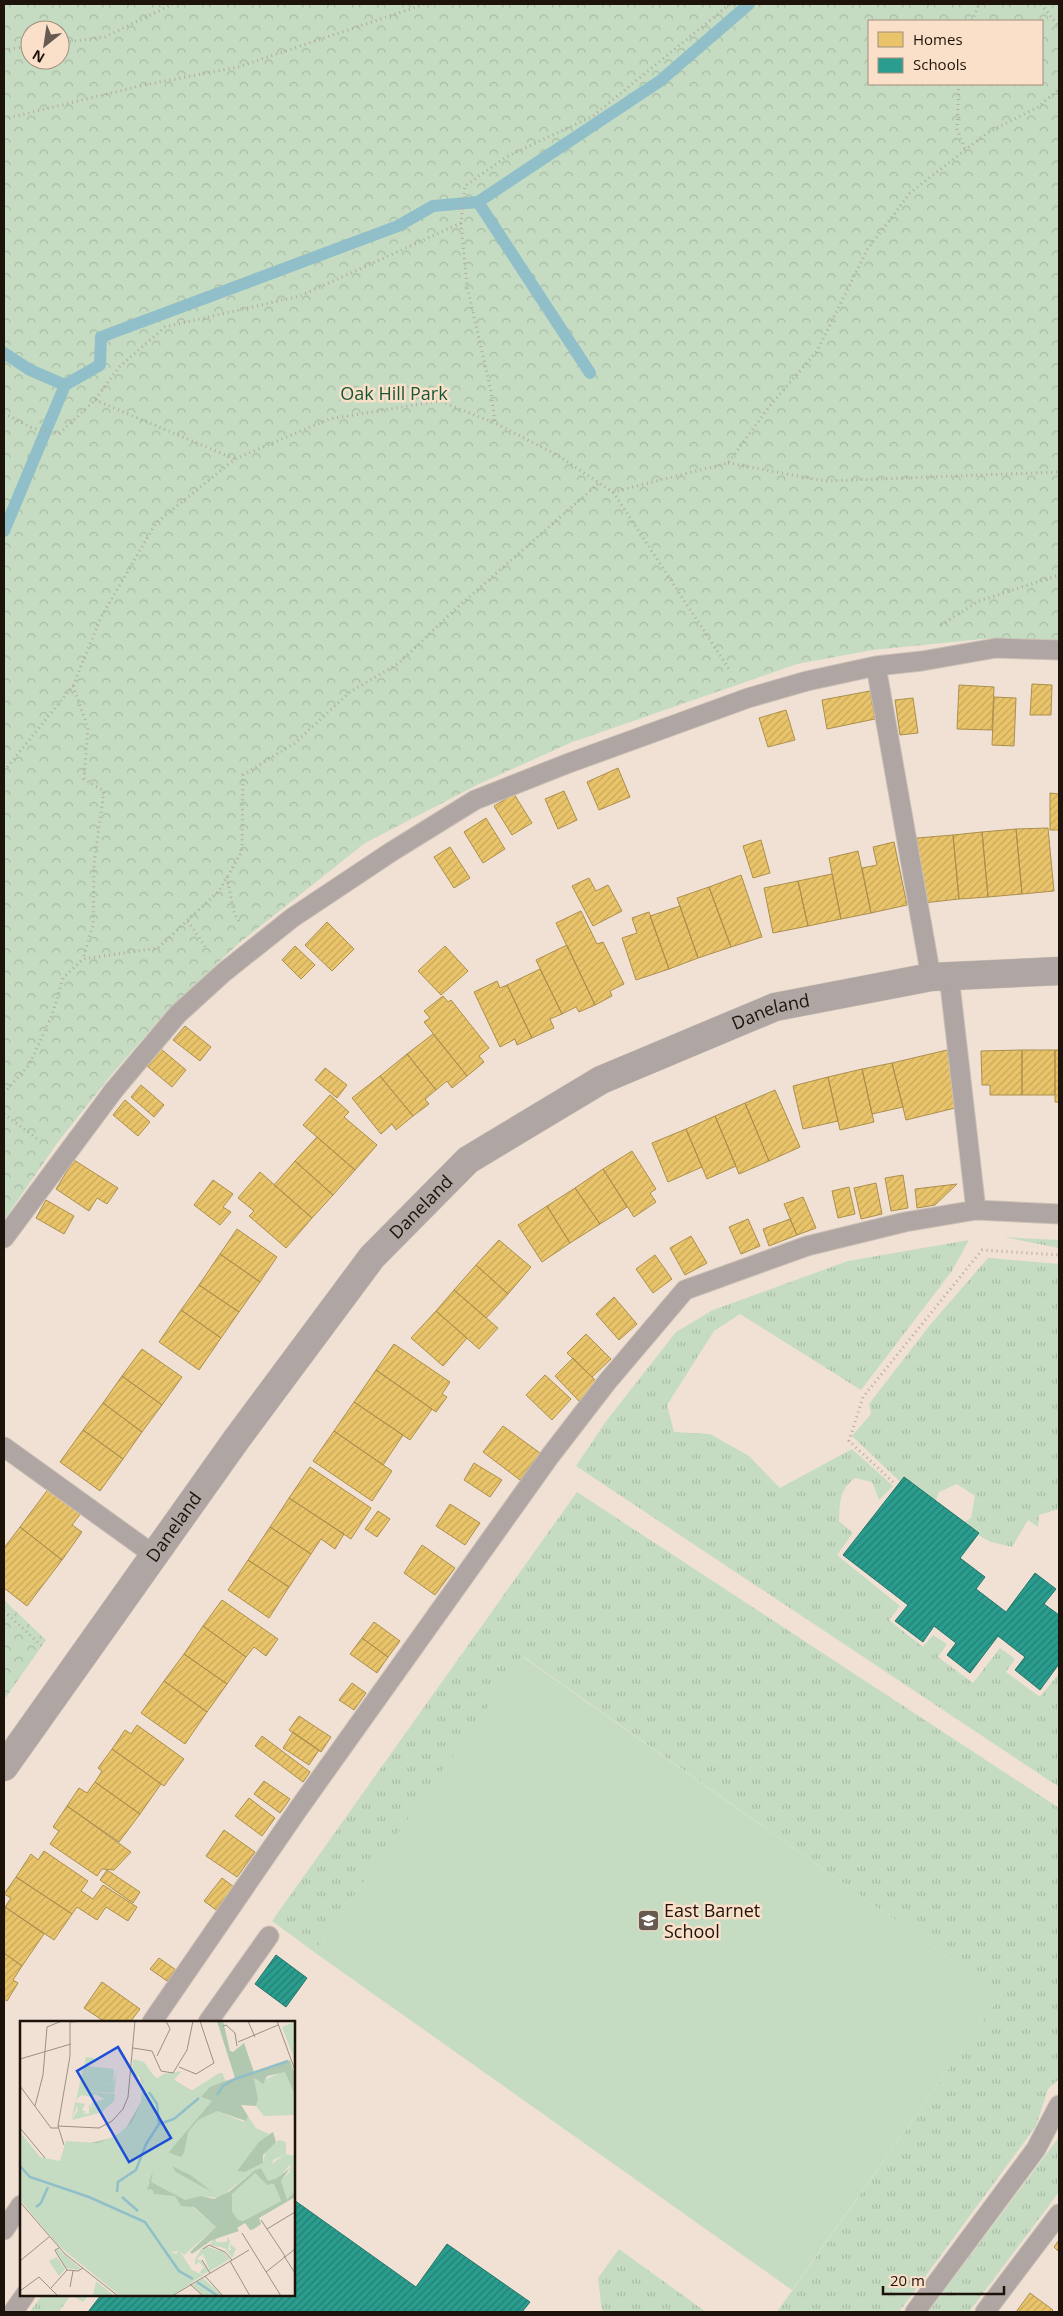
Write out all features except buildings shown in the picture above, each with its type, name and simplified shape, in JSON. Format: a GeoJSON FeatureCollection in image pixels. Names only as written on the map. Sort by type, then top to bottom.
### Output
{"type":"FeatureCollection","features":[{"type":"Feature","properties":{"kind":"street","name":"Daneland"},"geometry":{"type":"LineString","coordinates":[[4,1767],[154,1555],[372,1257],[468,1160],[601,1080],[775,1007],[940,976],[1059,971]]}},
{"type":"Feature","properties":{"kind":"lane"},"geometry":{"type":"LineString","coordinates":[[4,1238],[114,1090],[178,1014],[223,973],[292,918],[475,800],[637,737],[748,698],[807,681],[876,666],[922,661],[996,648],[1059,650]]}},
{"type":"Feature","properties":{"kind":"lane"},"geometry":{"type":"LineString","coordinates":[[876,666],[940,976],[976,1210]]}},
{"type":"Feature","properties":{"kind":"lane"},"geometry":{"type":"LineString","coordinates":[[153,2021],[299,1808],[550,1456],[607,1382],[685,1290],[807,1246],[905,1222],[976,1210],[1059,1214]]}},
{"type":"Feature","properties":{"kind":"lane"},"geometry":{"type":"LineString","coordinates":[[4,1447],[154,1555]]}},
{"type":"Feature","properties":{"kind":"lane"},"geometry":{"type":"LineString","coordinates":[[209,2021],[269,1936]]}},
{"type":"Feature","properties":{"kind":"lane"},"geometry":{"type":"LineString","coordinates":[[915,2312],[1036,2149],[1059,2105]]}},
{"type":"Feature","properties":{"kind":"lane"},"geometry":{"type":"LineString","coordinates":[[4,2230],[20,2206]]}},
{"type":"Feature","properties":{"kind":"lane"},"geometry":{"type":"LineString","coordinates":[[985,2312],[1059,2214]]}},
{"type":"Feature","properties":{"kind":"lane"},"geometry":{"type":"LineString","coordinates":[[13,2312],[24,2296]]}},
{"type":"Feature","properties":{"kind":"path"},"geometry":{"type":"LineString","coordinates":[[70,41],[105,37],[173,4]]}},
{"type":"Feature","properties":{"kind":"path"},"geometry":{"type":"LineString","coordinates":[[4,119],[144,86],[238,67],[426,4]]}},
{"type":"Feature","properties":{"kind":"path"},"geometry":{"type":"LineString","coordinates":[[495,423],[491,391],[468,286],[461,222],[465,186],[506,157],[593,116],[730,4]]}},
{"type":"Feature","properties":{"kind":"path"},"geometry":{"type":"LineString","coordinates":[[972,20],[979,4]]}},
{"type":"Feature","properties":{"kind":"path"},"geometry":{"type":"LineString","coordinates":[[1041,4],[1059,27]]}},
{"type":"Feature","properties":{"kind":"path"},"geometry":{"type":"LineString","coordinates":[[4,50],[20,48]]}},
{"type":"Feature","properties":{"kind":"path"},"geometry":{"type":"LineString","coordinates":[[959,85],[957,129],[966,149]]}},
{"type":"Feature","properties":{"kind":"path"},"geometry":{"type":"LineString","coordinates":[[728,463],[769,406],[817,350],[867,250],[910,193],[987,133],[1038,107],[1059,89]]}},
{"type":"Feature","properties":{"kind":"path"},"geometry":{"type":"LineString","coordinates":[[4,413],[32,428],[59,434],[95,400],[119,366],[165,327],[300,296],[461,222]]}},
{"type":"Feature","properties":{"kind":"path"},"geometry":{"type":"LineString","coordinates":[[95,400],[235,459]]}},
{"type":"Feature","properties":{"kind":"path"},"geometry":{"type":"LineString","coordinates":[[4,771],[73,686],[101,617],[156,523],[235,459],[329,419],[439,401],[495,423],[557,455],[613,492],[748,698]]}},
{"type":"Feature","properties":{"kind":"path"},"geometry":{"type":"LineString","coordinates":[[613,492],[728,463],[825,481],[1059,472]]}},
{"type":"Feature","properties":{"kind":"path"},"geometry":{"type":"LineString","coordinates":[[83,959],[158,948],[219,891],[242,851],[243,775],[295,743],[350,692],[399,663],[451,613],[599,483]]}},
{"type":"Feature","properties":{"kind":"path"},"geometry":{"type":"LineString","coordinates":[[922,661],[941,624],[979,601],[1059,575]]}},
{"type":"Feature","properties":{"kind":"path"},"geometry":{"type":"LineString","coordinates":[[4,1093],[29,1065],[52,1015],[63,978],[83,959],[93,926],[94,864],[104,791],[84,779],[88,728],[73,686]]}},
{"type":"Feature","properties":{"kind":"path"},"geometry":{"type":"LineString","coordinates":[[227,876],[234,913]]}},
{"type":"Feature","properties":{"kind":"path"},"geometry":{"type":"LineString","coordinates":[[4,1114],[63,1158]]}},
{"type":"Feature","properties":{"kind":"path"},"geometry":{"type":"LineString","coordinates":[[894,1482],[849,1441],[863,1397],[982,1250],[1059,1255]]}},
{"type":"Feature","properties":{"kind":"path"},"geometry":{"type":"LineString","coordinates":[[4,1612],[71,1672]]}},
{"type":"Feature","properties":{"kind":"green space","name":"Oak Hill Park"},"geometry":{"type":"Polygon","coordinates":[[[4,4],[1059,4],[1059,641],[993,638],[873,650],[797,664],[570,743],[477,785],[365,843],[238,944],[168,1010],[112,1074],[58,1142],[4,1220],[4,4]]]}},
{"type":"Feature","properties":{"kind":"green space"},"geometry":{"type":"Polygon","coordinates":[[[1004,1237],[1059,1240],[1059,1248],[1004,1237]]]}},
{"type":"Feature","properties":{"kind":"green space"},"geometry":{"type":"Polygon","coordinates":[[[969,1240],[952,1271],[861,1390],[740,1314],[714,1331],[667,1405],[674,1432],[710,1434],[749,1456],[780,1488],[852,1449],[893,1486],[879,1500],[872,1482],[855,1478],[846,1487],[841,1497],[839,1521],[853,1533],[837,1555],[900,1606],[889,1620],[923,1647],[933,1635],[947,1644],[938,1657],[973,1683],[1000,1648],[1015,1659],[1006,1672],[1040,1697],[1059,1673],[1059,1787],[576,1466],[607,1420],[676,1332],[713,1310],[848,1261],[969,1240]]]}},
{"type":"Feature","properties":{"kind":"green space"},"geometry":{"type":"Polygon","coordinates":[[[988,1258],[1059,1264],[1059,1509],[1039,1515],[1038,1527],[1028,1520],[1012,1547],[991,1542],[960,1525],[971,1518],[975,1496],[957,1484],[939,1492],[932,1512],[852,1436],[871,1414],[869,1404],[930,1325],[988,1258]]]}},
{"type":"Feature","properties":{"kind":"green space"},"geometry":{"type":"Polygon","coordinates":[[[577,1492],[1059,1808],[1059,2079],[1048,2089],[1036,2126],[899,2312],[777,2312],[1001,1995],[524,1657],[314,1952],[272,1921],[577,1492]]]}},
{"type":"Feature","properties":{"kind":"green space"},"geometry":{"type":"Polygon","coordinates":[[[4,1600],[46,1640],[4,1700],[4,1600]]]}},
{"type":"Feature","properties":{"kind":"green space"},"geometry":{"type":"Polygon","coordinates":[[[523,1657],[1001,1995],[792,2290],[314,1952],[523,1657]]]}},
{"type":"Feature","properties":{"kind":"green space"},"geometry":{"type":"Polygon","coordinates":[[[1059,2137],[1059,2192],[969,2312],[928,2312],[1059,2137]]]}},
{"type":"Feature","properties":{"kind":"green space"},"geometry":{"type":"Polygon","coordinates":[[[619,2249],[706,2312],[602,2312],[598,2278],[619,2249]]]}},
{"type":"Feature","properties":{"kind":"green space"},"geometry":{"type":"Polygon","coordinates":[[[41,2296],[70,2296],[59,2312],[30,2312],[41,2296]]]}},
{"type":"Feature","properties":{"kind":"green space"},"geometry":{"type":"Polygon","coordinates":[[[73,2296],[88,2296],[83,2302],[73,2296]]]}},
{"type":"Feature","properties":{"kind":"waterway"},"geometry":{"type":"LineString","coordinates":[[4,353],[30,370],[65,385],[100,365],[101,337],[398,226],[433,206],[478,202],[660,81],[749,4]]}},
{"type":"Feature","properties":{"kind":"waterway"},"geometry":{"type":"LineString","coordinates":[[478,202],[590,373]]}},
{"type":"Feature","properties":{"kind":"waterway"},"geometry":{"type":"LineString","coordinates":[[4,531],[65,385]]}},
{"type":"Feature","properties":{"kind":"place","name":"East Barnet School"},"geometry":{"type":"Point","coordinates":[648,1921]}}]}
